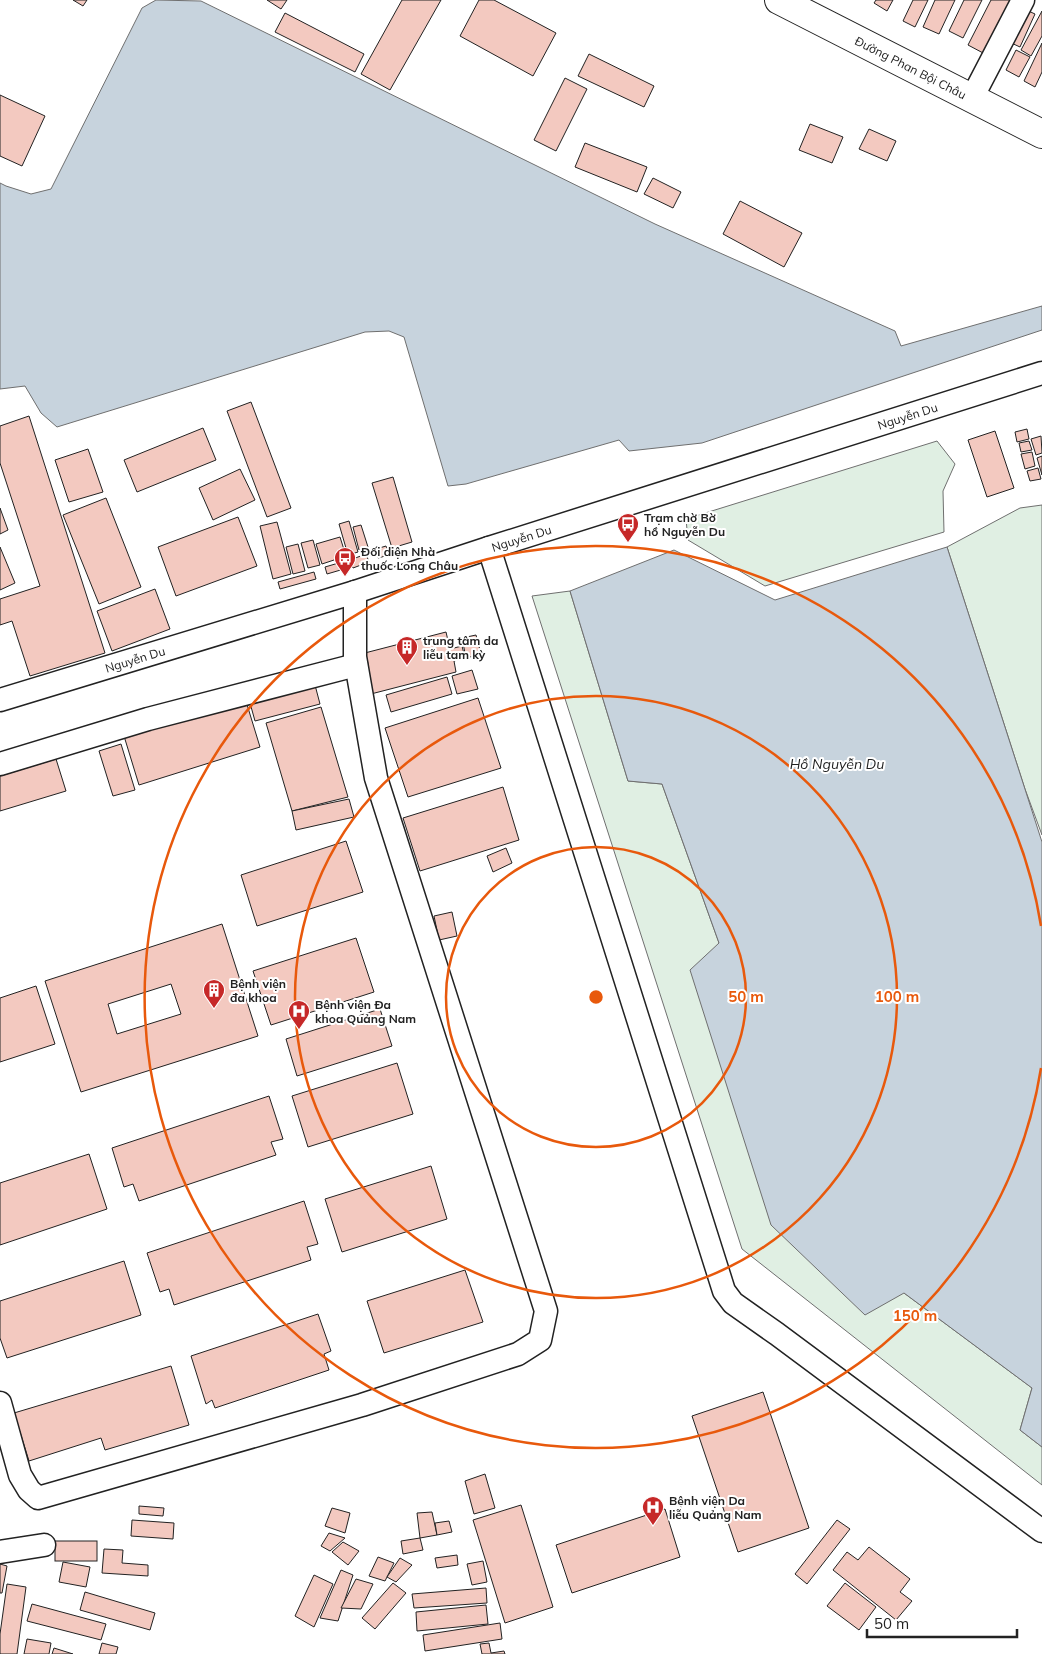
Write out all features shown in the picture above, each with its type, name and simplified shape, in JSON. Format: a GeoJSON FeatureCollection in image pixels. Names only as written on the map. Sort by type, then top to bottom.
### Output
{"type":"FeatureCollection","features":[{"type":"Feature","properties":{"kind":"main road","name":"Đường Phan Bội Châu"},"geometry":{"type":"LineString","coordinates":[[779,0],[1042,134]]}},
{"type":"Feature","properties":{"kind":"street"},"geometry":{"type":"LineString","coordinates":[[972,98],[1023,0]]}},
{"type":"Feature","properties":{"kind":"street","name":"Nguyễn Du"},"geometry":{"type":"LineString","coordinates":[[0,700],[354,592],[1042,373]]}},
{"type":"Feature","properties":{"kind":"street"},"geometry":{"type":"LineString","coordinates":[[490,548],[724,1291],[733,1303],[785,1339],[1042,1531]]}},
{"type":"Feature","properties":{"kind":"street"},"geometry":{"type":"LineString","coordinates":[[0,1403],[20,1475],[29,1490],[38,1498],[362,1405],[518,1354],[540,1340],[546,1311],[376,778],[356,665],[354,592]]}},
{"type":"Feature","properties":{"kind":"street"},"geometry":{"type":"LineString","coordinates":[[0,764],[148,718],[356,665]]}},
{"type":"Feature","properties":{"kind":"street"},"geometry":{"type":"LineString","coordinates":[[0,1552],[44,1545]]}},
{"type":"Feature","properties":{"kind":"green space"},"geometry":{"type":"Polygon","coordinates":[[[937,441],[955,464],[943,491],[944,532],[765,586],[688,540],[686,519],[937,441]]]}},
{"type":"Feature","properties":{"kind":"green space"},"geometry":{"type":"Polygon","coordinates":[[[1042,505],[1042,835],[1025,789],[947,547],[1020,508],[1042,505]]]}},
{"type":"Feature","properties":{"kind":"green space"},"geometry":{"type":"Polygon","coordinates":[[[570,591],[628,781],[662,784],[719,943],[904,1293],[1032,1388],[1020,1430],[1042,1447],[1042,1485],[742,1249],[532,596],[570,591]]]}},
{"type":"Feature","properties":{"kind":"water"},"geometry":{"type":"Polygon","coordinates":[[[156,0],[201,1],[655,224],[895,331],[901,346],[1042,306],[1042,330],[702,443],[629,451],[619,440],[466,484],[448,486],[404,337],[389,331],[365,332],[57,427],[41,413],[25,386],[0,389],[0,183],[31,194],[51,189],[142,8],[156,0]]]}},
{"type":"Feature","properties":{"kind":"water","name":"Hồ Nguyễn Du"},"geometry":{"type":"Polygon","coordinates":[[[947,547],[1042,842],[1042,1447],[1020,1430],[1032,1388],[904,1293],[865,1315],[771,1225],[690,970],[719,943],[662,784],[628,781],[570,591],[674,550],[775,600],[947,547]]]}},
{"type":"Feature","properties":{"kind":"building"},"geometry":{"type":"Polygon","coordinates":[[[73,0],[87,0],[83,6],[73,0]]]}},
{"type":"Feature","properties":{"kind":"building"},"geometry":{"type":"Polygon","coordinates":[[[267,0],[287,0],[281,9],[267,0]]]}},
{"type":"Feature","properties":{"kind":"building"},"geometry":{"type":"Polygon","coordinates":[[[402,0],[441,0],[390,90],[361,74],[402,0]]]}},
{"type":"Feature","properties":{"kind":"building"},"geometry":{"type":"Polygon","coordinates":[[[479,0],[494,0],[556,33],[533,76],[460,36],[479,0]]]}},
{"type":"Feature","properties":{"kind":"building"},"geometry":{"type":"Polygon","coordinates":[[[876,0],[893,0],[887,11],[874,3],[876,0]]]}},
{"type":"Feature","properties":{"kind":"building"},"geometry":{"type":"Polygon","coordinates":[[[913,0],[928,0],[915,27],[903,21],[913,0]]]}},
{"type":"Feature","properties":{"kind":"building"},"geometry":{"type":"Polygon","coordinates":[[[935,0],[955,0],[939,34],[923,27],[935,0]]]}},
{"type":"Feature","properties":{"kind":"building"},"geometry":{"type":"Polygon","coordinates":[[[964,0],[982,0],[963,38],[949,31],[964,0]]]}},
{"type":"Feature","properties":{"kind":"building"},"geometry":{"type":"Polygon","coordinates":[[[991,0],[1013,0],[985,54],[968,45],[991,0]]]}},
{"type":"Feature","properties":{"kind":"building"},"geometry":{"type":"Polygon","coordinates":[[[1022,8],[1035,14],[1020,47],[1007,41],[1022,8]]]}},
{"type":"Feature","properties":{"kind":"building"},"geometry":{"type":"Polygon","coordinates":[[[1042,11],[1042,36],[1031,56],[1021,50],[1042,11]]]}},
{"type":"Feature","properties":{"kind":"building"},"geometry":{"type":"Polygon","coordinates":[[[285,13],[364,54],[355,72],[275,32],[285,13]]]}},
{"type":"Feature","properties":{"kind":"building"},"geometry":{"type":"Polygon","coordinates":[[[1042,43],[1042,72],[1035,87],[1024,81],[1042,43]]]}},
{"type":"Feature","properties":{"kind":"building"},"geometry":{"type":"Polygon","coordinates":[[[1016,50],[1030,57],[1019,77],[1006,70],[1016,50]]]}},
{"type":"Feature","properties":{"kind":"building"},"geometry":{"type":"Polygon","coordinates":[[[589,54],[654,86],[644,107],[578,76],[589,54]]]}},
{"type":"Feature","properties":{"kind":"building"},"geometry":{"type":"Polygon","coordinates":[[[565,78],[587,89],[556,151],[534,140],[565,78]]]}},
{"type":"Feature","properties":{"kind":"building"},"geometry":{"type":"Polygon","coordinates":[[[0,95],[45,116],[22,166],[0,156],[0,95]]]}},
{"type":"Feature","properties":{"kind":"building"},"geometry":{"type":"Polygon","coordinates":[[[810,124],[843,137],[832,163],[799,150],[810,124]]]}},
{"type":"Feature","properties":{"kind":"building"},"geometry":{"type":"Polygon","coordinates":[[[869,129],[896,141],[887,161],[859,149],[869,129]]]}},
{"type":"Feature","properties":{"kind":"building"},"geometry":{"type":"Polygon","coordinates":[[[585,143],[647,167],[637,192],[575,167],[585,143]]]}},
{"type":"Feature","properties":{"kind":"building"},"geometry":{"type":"Polygon","coordinates":[[[653,178],[681,192],[673,208],[644,194],[653,178]]]}},
{"type":"Feature","properties":{"kind":"building"},"geometry":{"type":"Polygon","coordinates":[[[740,201],[802,233],[784,267],[723,234],[740,201]]]}},
{"type":"Feature","properties":{"kind":"building"},"geometry":{"type":"Polygon","coordinates":[[[251,402],[291,508],[267,517],[227,411],[251,402]]]}},
{"type":"Feature","properties":{"kind":"building"},"geometry":{"type":"Polygon","coordinates":[[[29,416],[105,653],[30,676],[12,621],[0,625],[0,599],[40,586],[0,463],[0,426],[29,416]]]}},
{"type":"Feature","properties":{"kind":"building"},"geometry":{"type":"Polygon","coordinates":[[[203,428],[216,460],[137,492],[124,460],[203,428]]]}},
{"type":"Feature","properties":{"kind":"building"},"geometry":{"type":"Polygon","coordinates":[[[1027,429],[1029,439],[1017,442],[1015,432],[1027,429]]]}},
{"type":"Feature","properties":{"kind":"building"},"geometry":{"type":"Polygon","coordinates":[[[995,431],[1014,488],[987,497],[968,440],[995,431]]]}},
{"type":"Feature","properties":{"kind":"building"},"geometry":{"type":"Polygon","coordinates":[[[1041,436],[1042,453],[1036,455],[1031,439],[1041,436]]]}},
{"type":"Feature","properties":{"kind":"building"},"geometry":{"type":"Polygon","coordinates":[[[1029,441],[1032,450],[1021,452],[1019,443],[1029,441]]]}},
{"type":"Feature","properties":{"kind":"building"},"geometry":{"type":"Polygon","coordinates":[[[88,449],[103,492],[69,502],[55,460],[88,449]]]}},
{"type":"Feature","properties":{"kind":"building"},"geometry":{"type":"Polygon","coordinates":[[[1032,452],[1035,466],[1025,469],[1021,454],[1032,452]]]}},
{"type":"Feature","properties":{"kind":"building"},"geometry":{"type":"Polygon","coordinates":[[[1042,456],[1042,475],[1037,458],[1042,456]]]}},
{"type":"Feature","properties":{"kind":"building"},"geometry":{"type":"Polygon","coordinates":[[[1038,468],[1041,479],[1030,481],[1027,471],[1038,468]]]}},
{"type":"Feature","properties":{"kind":"building"},"geometry":{"type":"Polygon","coordinates":[[[240,469],[255,500],[213,520],[199,488],[240,469]]]}},
{"type":"Feature","properties":{"kind":"building"},"geometry":{"type":"Polygon","coordinates":[[[393,477],[412,542],[392,548],[372,483],[393,477]]]}},
{"type":"Feature","properties":{"kind":"building"},"geometry":{"type":"Polygon","coordinates":[[[106,498],[141,587],[99,604],[63,515],[106,498]]]}},
{"type":"Feature","properties":{"kind":"building"},"geometry":{"type":"Polygon","coordinates":[[[0,508],[8,530],[0,534],[0,508]]]}},
{"type":"Feature","properties":{"kind":"building"},"geometry":{"type":"Polygon","coordinates":[[[238,517],[257,566],[176,596],[158,547],[238,517]]]}},
{"type":"Feature","properties":{"kind":"building"},"geometry":{"type":"Polygon","coordinates":[[[349,521],[358,552],[348,555],[339,524],[349,521]]]}},
{"type":"Feature","properties":{"kind":"building"},"geometry":{"type":"Polygon","coordinates":[[[277,522],[291,574],[273,579],[260,526],[277,522]]]}},
{"type":"Feature","properties":{"kind":"building"},"geometry":{"type":"Polygon","coordinates":[[[361,525],[368,547],[359,550],[353,527],[361,525]]]}},
{"type":"Feature","properties":{"kind":"building"},"geometry":{"type":"Polygon","coordinates":[[[340,537],[346,556],[322,564],[316,544],[340,537]]]}},
{"type":"Feature","properties":{"kind":"building"},"geometry":{"type":"Polygon","coordinates":[[[313,540],[320,565],[308,568],[301,543],[313,540]]]}},
{"type":"Feature","properties":{"kind":"building"},"geometry":{"type":"Polygon","coordinates":[[[298,544],[305,571],[293,574],[286,547],[298,544]]]}},
{"type":"Feature","properties":{"kind":"building"},"geometry":{"type":"Polygon","coordinates":[[[386,546],[389,555],[378,558],[376,549],[386,546]]]}},
{"type":"Feature","properties":{"kind":"building"},"geometry":{"type":"Polygon","coordinates":[[[0,547],[15,583],[0,590],[0,547]]]}},
{"type":"Feature","properties":{"kind":"building"},"geometry":{"type":"Polygon","coordinates":[[[366,554],[369,562],[353,568],[350,560],[366,554]]]}},
{"type":"Feature","properties":{"kind":"building"},"geometry":{"type":"Polygon","coordinates":[[[342,562],[344,569],[327,574],[325,567],[342,562]]]}},
{"type":"Feature","properties":{"kind":"building"},"geometry":{"type":"Polygon","coordinates":[[[314,572],[316,579],[280,589],[278,582],[314,572]]]}},
{"type":"Feature","properties":{"kind":"building"},"geometry":{"type":"Polygon","coordinates":[[[155,589],[170,629],[112,651],[97,611],[155,589]]]}},
{"type":"Feature","properties":{"kind":"building","name":"trung tâm da liễu tam kỳ"},"geometry":{"type":"Polygon","coordinates":[[[446,632],[450,649],[462,646],[465,658],[454,661],[456,672],[367,695],[357,655],[446,632]]]}},
{"type":"Feature","properties":{"kind":"building"},"geometry":{"type":"Polygon","coordinates":[[[476,635],[481,654],[466,658],[462,638],[476,635]]]}},
{"type":"Feature","properties":{"kind":"building"},"geometry":{"type":"Polygon","coordinates":[[[472,670],[478,689],[457,694],[452,676],[472,670]]]}},
{"type":"Feature","properties":{"kind":"building"},"geometry":{"type":"Polygon","coordinates":[[[447,677],[452,694],[391,712],[386,695],[447,677]]]}},
{"type":"Feature","properties":{"kind":"building"},"geometry":{"type":"Polygon","coordinates":[[[315,685],[320,704],[255,721],[250,703],[315,685]]]}},
{"type":"Feature","properties":{"kind":"building"},"geometry":{"type":"Polygon","coordinates":[[[245,698],[260,747],[139,785],[124,736],[245,698]]]}},
{"type":"Feature","properties":{"kind":"building"},"geometry":{"type":"Polygon","coordinates":[[[478,698],[501,768],[408,797],[385,728],[478,698]]]}},
{"type":"Feature","properties":{"kind":"building"},"geometry":{"type":"Polygon","coordinates":[[[321,707],[348,797],[292,811],[266,723],[321,707]]]}},
{"type":"Feature","properties":{"kind":"building"},"geometry":{"type":"Polygon","coordinates":[[[121,744],[135,790],[113,796],[99,751],[121,744]]]}},
{"type":"Feature","properties":{"kind":"building"},"geometry":{"type":"Polygon","coordinates":[[[56,759],[66,791],[0,811],[0,776],[56,759]]]}},
{"type":"Feature","properties":{"kind":"building"},"geometry":{"type":"Polygon","coordinates":[[[503,787],[519,840],[420,871],[403,818],[503,787]]]}},
{"type":"Feature","properties":{"kind":"building"},"geometry":{"type":"Polygon","coordinates":[[[349,799],[354,817],[296,830],[292,811],[349,799]]]}},
{"type":"Feature","properties":{"kind":"building"},"geometry":{"type":"Polygon","coordinates":[[[346,841],[363,892],[257,926],[241,875],[346,841]]]}},
{"type":"Feature","properties":{"kind":"building"},"geometry":{"type":"Polygon","coordinates":[[[506,848],[512,863],[493,872],[487,856],[506,848]]]}},
{"type":"Feature","properties":{"kind":"building"},"geometry":{"type":"Polygon","coordinates":[[[452,912],[457,936],[439,940],[434,916],[452,912]]]}},
{"type":"Feature","properties":{"kind":"building","name":"Bệnh viện đa khoa"},"geometry":{"type":"Polygon","coordinates":[[[222,924],[258,1036],[81,1092],[45,981],[222,924]],[[171,984],[108,1004],[117,1034],[181,1014],[171,984]]]}},
{"type":"Feature","properties":{"kind":"building"},"geometry":{"type":"Polygon","coordinates":[[[356,938],[374,992],[271,1025],[253,971],[356,938]]]}},
{"type":"Feature","properties":{"kind":"building"},"geometry":{"type":"Polygon","coordinates":[[[36,986],[55,1044],[0,1062],[0,998],[36,986]]]}},
{"type":"Feature","properties":{"kind":"building"},"geometry":{"type":"Polygon","coordinates":[[[380,1009],[392,1046],[297,1076],[286,1039],[380,1009]]]}},
{"type":"Feature","properties":{"kind":"building"},"geometry":{"type":"Polygon","coordinates":[[[397,1063],[413,1114],[308,1147],[292,1096],[397,1063]]]}},
{"type":"Feature","properties":{"kind":"building"},"geometry":{"type":"Polygon","coordinates":[[[269,1096],[283,1139],[271,1142],[276,1155],[139,1201],[133,1184],[124,1187],[112,1148],[269,1096]]]}},
{"type":"Feature","properties":{"kind":"building"},"geometry":{"type":"Polygon","coordinates":[[[89,1154],[107,1209],[0,1245],[0,1183],[89,1154]]]}},
{"type":"Feature","properties":{"kind":"building"},"geometry":{"type":"Polygon","coordinates":[[[431,1166],[447,1219],[342,1252],[325,1199],[431,1166]]]}},
{"type":"Feature","properties":{"kind":"building"},"geometry":{"type":"Polygon","coordinates":[[[304,1201],[318,1244],[307,1247],[311,1260],[174,1305],[169,1289],[160,1292],[147,1253],[304,1201]]]}},
{"type":"Feature","properties":{"kind":"building"},"geometry":{"type":"Polygon","coordinates":[[[124,1261],[141,1315],[7,1358],[0,1338],[0,1301],[124,1261]]]}},
{"type":"Feature","properties":{"kind":"building"},"geometry":{"type":"Polygon","coordinates":[[[465,1270],[483,1322],[384,1353],[367,1301],[465,1270]]]}},
{"type":"Feature","properties":{"kind":"building"},"geometry":{"type":"Polygon","coordinates":[[[318,1314],[331,1351],[324,1354],[329,1370],[215,1408],[212,1400],[206,1404],[191,1356],[318,1314]]]}},
{"type":"Feature","properties":{"kind":"building"},"geometry":{"type":"Polygon","coordinates":[[[171,1366],[189,1425],[105,1450],[101,1438],[29,1461],[14,1413],[171,1366]]]}},
{"type":"Feature","properties":{"kind":"building"},"geometry":{"type":"Polygon","coordinates":[[[763,1392],[809,1528],[738,1552],[692,1416],[763,1392]]]}},
{"type":"Feature","properties":{"kind":"building"},"geometry":{"type":"Polygon","coordinates":[[[485,1474],[495,1508],[474,1514],[465,1481],[485,1474]]]}},
{"type":"Feature","properties":{"kind":"building"},"geometry":{"type":"Polygon","coordinates":[[[521,1505],[553,1607],[505,1623],[473,1520],[521,1505]]]}},
{"type":"Feature","properties":{"kind":"building"},"geometry":{"type":"Polygon","coordinates":[[[139,1506],[164,1508],[163,1516],[139,1514],[139,1506]]]}},
{"type":"Feature","properties":{"kind":"building"},"geometry":{"type":"Polygon","coordinates":[[[332,1508],[350,1513],[345,1533],[325,1526],[332,1508]]]}},
{"type":"Feature","properties":{"kind":"building"},"geometry":{"type":"Polygon","coordinates":[[[665,1509],[680,1557],[572,1593],[556,1545],[665,1509]]]}},
{"type":"Feature","properties":{"kind":"building"},"geometry":{"type":"Polygon","coordinates":[[[432,1512],[437,1535],[420,1538],[417,1513],[432,1512]]]}},
{"type":"Feature","properties":{"kind":"building"},"geometry":{"type":"Polygon","coordinates":[[[132,1520],[174,1523],[173,1539],[131,1536],[132,1520]]]}},
{"type":"Feature","properties":{"kind":"building"},"geometry":{"type":"Polygon","coordinates":[[[837,1520],[850,1529],[807,1584],[795,1574],[837,1520]]]}},
{"type":"Feature","properties":{"kind":"building"},"geometry":{"type":"Polygon","coordinates":[[[449,1521],[452,1532],[437,1535],[435,1523],[449,1521]]]}},
{"type":"Feature","properties":{"kind":"building"},"geometry":{"type":"Polygon","coordinates":[[[329,1533],[345,1538],[330,1551],[321,1546],[329,1533]]]}},
{"type":"Feature","properties":{"kind":"building"},"geometry":{"type":"Polygon","coordinates":[[[420,1538],[423,1550],[403,1554],[401,1541],[420,1538]]]}},
{"type":"Feature","properties":{"kind":"building"},"geometry":{"type":"Polygon","coordinates":[[[55,1541],[97,1541],[97,1561],[55,1561],[55,1541]]]}},
{"type":"Feature","properties":{"kind":"building"},"geometry":{"type":"Polygon","coordinates":[[[343,1542],[359,1551],[348,1565],[332,1552],[343,1542]]]}},
{"type":"Feature","properties":{"kind":"building"},"geometry":{"type":"Polygon","coordinates":[[[869,1547],[910,1579],[900,1592],[912,1601],[896,1620],[833,1570],[847,1552],[858,1560],[869,1547]]]}},
{"type":"Feature","properties":{"kind":"building"},"geometry":{"type":"Polygon","coordinates":[[[104,1549],[123,1550],[122,1563],[148,1565],[148,1576],[102,1573],[104,1549]]]}},
{"type":"Feature","properties":{"kind":"building"},"geometry":{"type":"Polygon","coordinates":[[[457,1555],[458,1565],[437,1568],[435,1558],[457,1555]]]}},
{"type":"Feature","properties":{"kind":"building"},"geometry":{"type":"Polygon","coordinates":[[[378,1557],[394,1563],[385,1581],[369,1576],[378,1557]]]}},
{"type":"Feature","properties":{"kind":"building"},"geometry":{"type":"Polygon","coordinates":[[[400,1558],[412,1565],[396,1582],[387,1577],[400,1558]]]}},
{"type":"Feature","properties":{"kind":"building"},"geometry":{"type":"Polygon","coordinates":[[[483,1561],[487,1582],[472,1585],[467,1564],[483,1561]]]}},
{"type":"Feature","properties":{"kind":"building"},"geometry":{"type":"Polygon","coordinates":[[[63,1562],[90,1567],[86,1587],[59,1582],[63,1562]]]}},
{"type":"Feature","properties":{"kind":"building"},"geometry":{"type":"Polygon","coordinates":[[[0,1564],[7,1566],[2,1593],[0,1593],[0,1564]]]}},
{"type":"Feature","properties":{"kind":"building"},"geometry":{"type":"Polygon","coordinates":[[[341,1570],[353,1575],[338,1621],[320,1618],[341,1570]]]}},
{"type":"Feature","properties":{"kind":"building"},"geometry":{"type":"Polygon","coordinates":[[[314,1575],[333,1584],[314,1627],[295,1616],[314,1575]]]}},
{"type":"Feature","properties":{"kind":"building"},"geometry":{"type":"Polygon","coordinates":[[[356,1579],[373,1584],[361,1609],[341,1608],[356,1579]]]}},
{"type":"Feature","properties":{"kind":"building"},"geometry":{"type":"Polygon","coordinates":[[[393,1583],[406,1593],[375,1629],[362,1618],[393,1583]]]}},
{"type":"Feature","properties":{"kind":"building"},"geometry":{"type":"Polygon","coordinates":[[[845,1583],[876,1607],[859,1630],[827,1606],[845,1583]]]}},
{"type":"Feature","properties":{"kind":"building"},"geometry":{"type":"Polygon","coordinates":[[[7,1584],[26,1587],[17,1654],[0,1654],[0,1634],[7,1584]]]}},
{"type":"Feature","properties":{"kind":"building"},"geometry":{"type":"Polygon","coordinates":[[[486,1588],[487,1603],[414,1608],[412,1594],[486,1588]]]}},
{"type":"Feature","properties":{"kind":"building"},"geometry":{"type":"Polygon","coordinates":[[[85,1592],[155,1613],[150,1630],[80,1610],[85,1592]]]}},
{"type":"Feature","properties":{"kind":"building"},"geometry":{"type":"Polygon","coordinates":[[[32,1604],[106,1624],[101,1640],[27,1621],[32,1604]]]}},
{"type":"Feature","properties":{"kind":"building"},"geometry":{"type":"Polygon","coordinates":[[[486,1605],[488,1624],[417,1631],[416,1612],[486,1605]]]}},
{"type":"Feature","properties":{"kind":"building"},"geometry":{"type":"Polygon","coordinates":[[[500,1623],[502,1639],[425,1651],[423,1635],[500,1623]]]}},
{"type":"Feature","properties":{"kind":"building"},"geometry":{"type":"Polygon","coordinates":[[[27,1639],[51,1643],[49,1654],[24,1654],[27,1639]]]}},
{"type":"Feature","properties":{"kind":"building"},"geometry":{"type":"Polygon","coordinates":[[[102,1643],[118,1647],[116,1654],[99,1654],[102,1643]]]}},
{"type":"Feature","properties":{"kind":"building"},"geometry":{"type":"Polygon","coordinates":[[[489,1643],[491,1653],[504,1651],[505,1654],[482,1654],[480,1644],[489,1643]]]}},
{"type":"Feature","properties":{"kind":"building"},"geometry":{"type":"Polygon","coordinates":[[[54,1648],[73,1654],[52,1654],[54,1648]]]}},
{"type":"Feature","properties":{"kind":"place","name":"Trạm chờ Bờ hồ Nguyễn Du"},"geometry":{"type":"Point","coordinates":[628,543]}},
{"type":"Feature","properties":{"kind":"place","name":"Đối diện Nhà thuốc Long Châu"},"geometry":{"type":"Point","coordinates":[345,577]}},
{"type":"Feature","properties":{"kind":"place","name":"trung tâm da liễu tam kỳ"},"geometry":{"type":"Point","coordinates":[407,666]}},
{"type":"Feature","properties":{"kind":"place","name":"Bệnh viện đa khoa"},"geometry":{"type":"Point","coordinates":[214,1009]}},
{"type":"Feature","properties":{"kind":"place","name":"Bệnh viện Đa khoa Quảng Nam"},"geometry":{"type":"Point","coordinates":[299,1030]}},
{"type":"Feature","properties":{"kind":"place","name":"Bệnh viện Da liễu Quảng Nam"},"geometry":{"type":"Point","coordinates":[653,1526]}}]}
